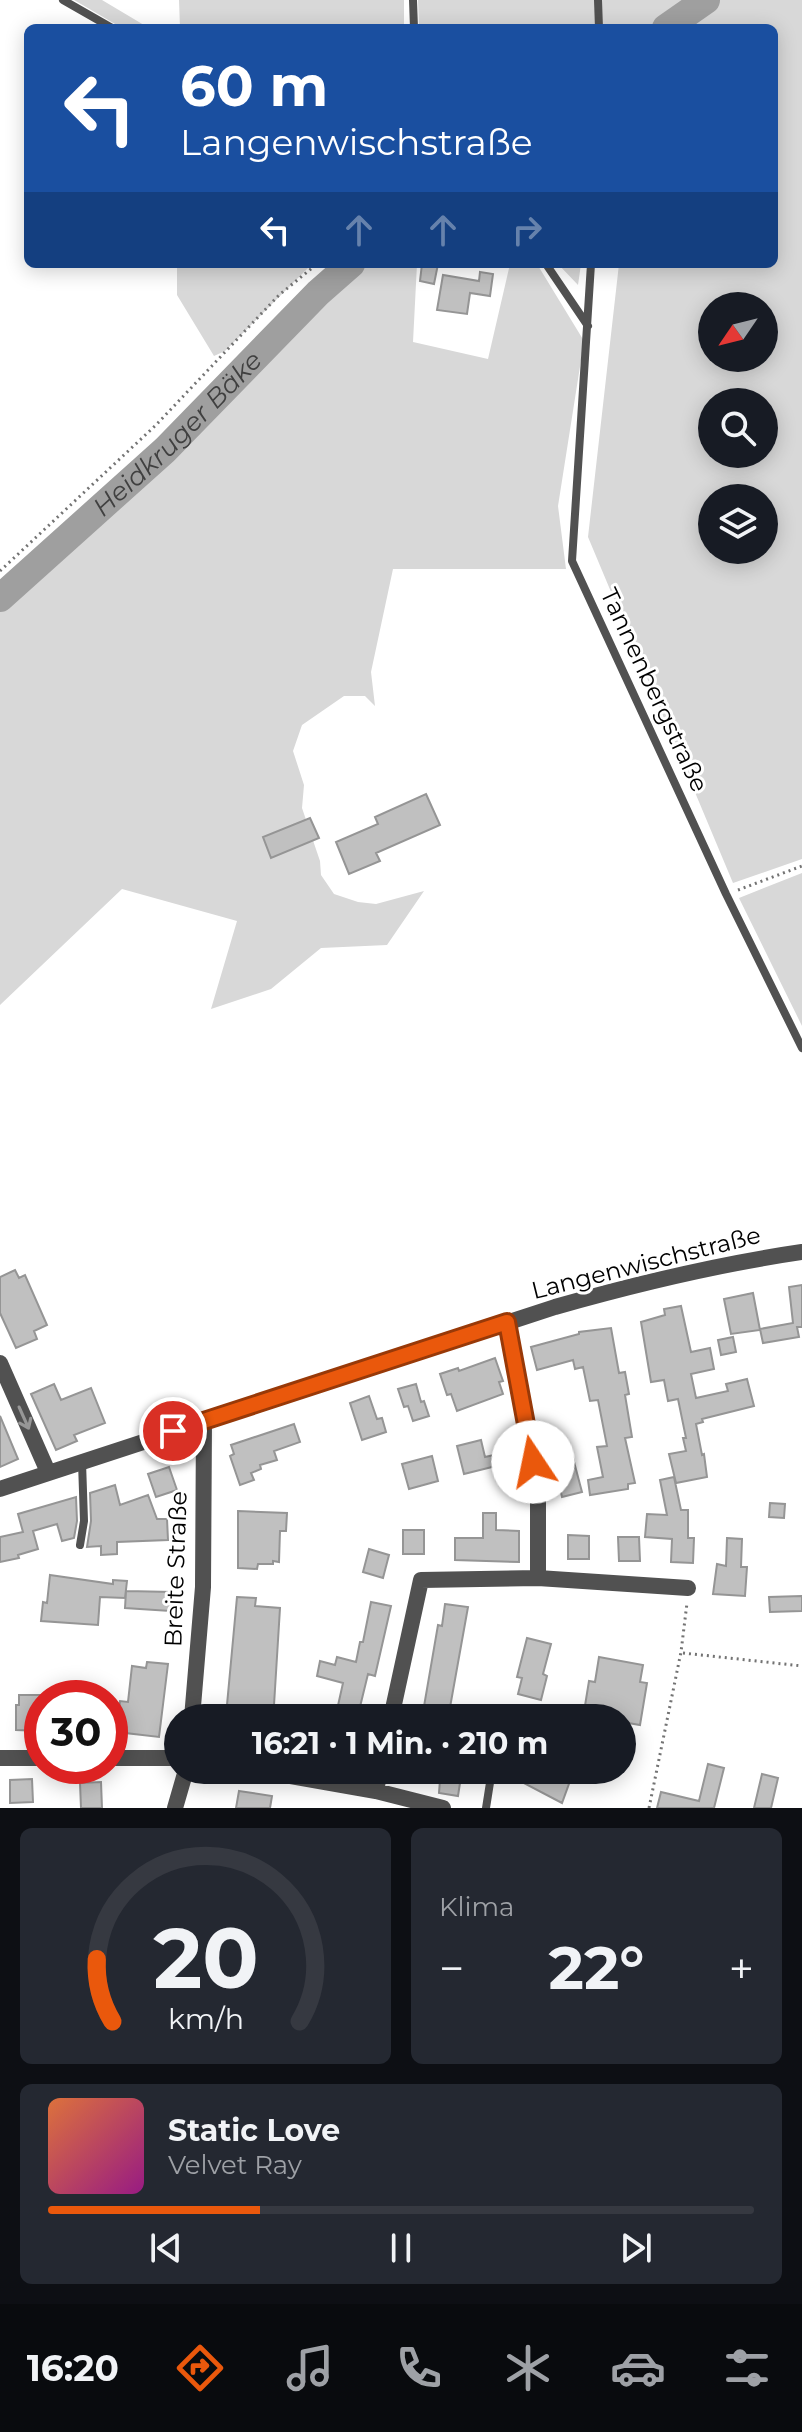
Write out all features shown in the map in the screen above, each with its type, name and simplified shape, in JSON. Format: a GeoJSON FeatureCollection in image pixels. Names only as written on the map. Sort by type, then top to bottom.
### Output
{"type":"FeatureCollection","features":[{"type":"Feature","properties":{"kind":"street","name":"Langenwischstraße"},"geometry":{"type":"LineString","coordinates":[[0,1489],[507,1322],[625,1287],[802,1252]]}},
{"type":"Feature","properties":{"kind":"street"},"geometry":{"type":"LineString","coordinates":[[507,1322],[538,1490],[538,1578]]}},
{"type":"Feature","properties":{"kind":"street"},"geometry":{"type":"LineString","coordinates":[[0,1363],[48,1472]]}},
{"type":"Feature","properties":{"kind":"street","name":"Breite Straße"},"geometry":{"type":"LineString","coordinates":[[193,1704],[203,1587],[204,1421]]}},
{"type":"Feature","properties":{"kind":"street"},"geometry":{"type":"LineString","coordinates":[[394,1704],[421,1580],[538,1578],[688,1588]]}},
{"type":"Feature","properties":{"kind":"street"},"geometry":{"type":"LineString","coordinates":[[0,1758],[24,1758]]}},
{"type":"Feature","properties":{"kind":"street"},"geometry":{"type":"LineString","coordinates":[[128,1758],[164,1758]]}},
{"type":"Feature","properties":{"kind":"street"},"geometry":{"type":"LineString","coordinates":[[175,1808],[182,1784]]}},
{"type":"Feature","properties":{"kind":"street"},"geometry":{"type":"LineString","coordinates":[[336,1784],[443,1808]]}},
{"type":"Feature","properties":{"kind":"street"},"geometry":{"type":"LineString","coordinates":[[376,1791],[377,1784]]}},
{"type":"Feature","properties":{"kind":"lane"},"geometry":{"type":"LineString","coordinates":[[63,0],[105,24]]}},
{"type":"Feature","properties":{"kind":"lane"},"geometry":{"type":"LineString","coordinates":[[413,0],[414,24]]}},
{"type":"Feature","properties":{"kind":"lane"},"geometry":{"type":"LineString","coordinates":[[598,0],[599,24]]}},
{"type":"Feature","properties":{"kind":"lane"},"geometry":{"type":"LineString","coordinates":[[549,268],[589,327]]}},
{"type":"Feature","properties":{"kind":"lane","name":"Tannenbergstraße"},"geometry":{"type":"LineString","coordinates":[[591,268],[572,561],[726,894],[802,1048]]}},
{"type":"Feature","properties":{"kind":"lane"},"geometry":{"type":"LineString","coordinates":[[80,1545],[84,1521],[82,1461]]}},
{"type":"Feature","properties":{"kind":"lane"},"geometry":{"type":"LineString","coordinates":[[486,1808],[490,1784]]}},
{"type":"Feature","properties":{"kind":"path"},"geometry":{"type":"LineString","coordinates":[[0,571],[156,425],[279,295],[312,268]]}},
{"type":"Feature","properties":{"kind":"path"},"geometry":{"type":"LineString","coordinates":[[726,894],[802,866]]}},
{"type":"Feature","properties":{"kind":"path"},"geometry":{"type":"LineString","coordinates":[[649,1808],[681,1652],[688,1588]]}},
{"type":"Feature","properties":{"kind":"path"},"geometry":{"type":"LineString","coordinates":[[681,1652],[802,1666]]}},
{"type":"Feature","properties":{"kind":"shaded area"},"geometry":{"type":"Polygon","coordinates":[[[74,0],[102,0],[142,24],[115,24],[74,0]]]}},
{"type":"Feature","properties":{"kind":"shaded area"},"geometry":{"type":"Polygon","coordinates":[[[179,0],[404,0],[404,24],[180,24],[179,0]]]}},
{"type":"Feature","properties":{"kind":"shaded area"},"geometry":{"type":"Polygon","coordinates":[[[418,0],[701,0],[667,24],[419,24],[418,0]]]}},
{"type":"Feature","properties":{"kind":"shaded area"},"geometry":{"type":"Polygon","coordinates":[[[710,0],[802,0],[802,859],[733,883],[588,537],[619,268],[778,268],[778,24],[677,24],[710,0]]]}},
{"type":"Feature","properties":{"kind":"shaded area"},"geometry":{"type":"Polygon","coordinates":[[[177,268],[308,268],[225,351],[214,356],[177,295],[177,268]]]}},
{"type":"Feature","properties":{"kind":"shaded area"},"geometry":{"type":"Polygon","coordinates":[[[349,268],[417,268],[413,342],[488,359],[509,268],[539,268],[584,341],[558,506],[566,569],[393,569],[371,672],[375,706],[365,696],[344,696],[302,725],[293,751],[304,785],[302,808],[320,861],[321,875],[334,894],[376,904],[424,891],[387,945],[321,948],[271,989],[211,1009],[237,921],[122,889],[0,1005],[0,601],[168,451],[349,268]]]}},
{"type":"Feature","properties":{"kind":"shaded area"},"geometry":{"type":"Polygon","coordinates":[[[562,268],[580,268],[578,285],[562,268]]]}},
{"type":"Feature","properties":{"kind":"shaded area"},"geometry":{"type":"Polygon","coordinates":[[[802,873],[802,1026],[739,898],[802,873]]]}},
{"type":"Feature","properties":{"kind":"building"},"geometry":{"type":"Polygon","coordinates":[[[422,268],[437,268],[434,284],[420,281],[422,268]]]}},
{"type":"Feature","properties":{"kind":"building"},"geometry":{"type":"Polygon","coordinates":[[[480,272],[493,274],[490,296],[470,293],[467,314],[437,310],[443,275],[479,281],[480,272]]]}},
{"type":"Feature","properties":{"kind":"building"},"geometry":{"type":"Polygon","coordinates":[[[426,794],[440,825],[376,853],[380,861],[349,874],[336,842],[378,824],[375,817],[426,794]]]}},
{"type":"Feature","properties":{"kind":"building"},"geometry":{"type":"Polygon","coordinates":[[[310,818],[319,838],[271,858],[263,837],[310,818]]]}},
{"type":"Feature","properties":{"kind":"building"},"geometry":{"type":"Polygon","coordinates":[[[15,1270],[19,1278],[25,1275],[47,1325],[34,1331],[37,1339],[16,1348],[0,1313],[0,1277],[15,1270]]]}},
{"type":"Feature","properties":{"kind":"building"},"geometry":{"type":"Polygon","coordinates":[[[802,1285],[802,1327],[797,1327],[799,1337],[763,1343],[760,1329],[793,1323],[789,1287],[802,1285]]]}},
{"type":"Feature","properties":{"kind":"building"},"geometry":{"type":"Polygon","coordinates":[[[753,1293],[760,1330],[731,1334],[724,1299],[753,1293]]]}},
{"type":"Feature","properties":{"kind":"building"},"geometry":{"type":"Polygon","coordinates":[[[681,1306],[691,1352],[710,1348],[714,1369],[691,1374],[696,1398],[728,1391],[726,1384],[747,1379],[754,1406],[702,1419],[703,1422],[696,1424],[707,1477],[676,1483],[669,1454],[686,1451],[678,1399],[668,1401],[664,1380],[651,1382],[641,1322],[665,1315],[664,1309],[681,1306]]]}},
{"type":"Feature","properties":{"kind":"building"},"geometry":{"type":"Polygon","coordinates":[[[611,1328],[619,1373],[625,1372],[629,1394],[625,1395],[632,1437],[625,1438],[635,1483],[628,1484],[628,1489],[590,1495],[588,1480],[603,1477],[597,1447],[607,1446],[598,1400],[590,1401],[583,1367],[575,1369],[573,1360],[537,1370],[531,1347],[579,1332],[611,1328]]]}},
{"type":"Feature","properties":{"kind":"building"},"geometry":{"type":"Polygon","coordinates":[[[733,1337],[736,1352],[721,1355],[718,1340],[733,1337]]]}},
{"type":"Feature","properties":{"kind":"building"},"geometry":{"type":"Polygon","coordinates":[[[495,1358],[503,1381],[499,1382],[503,1394],[457,1411],[451,1394],[447,1395],[440,1374],[458,1368],[459,1371],[495,1358]]]}},
{"type":"Feature","properties":{"kind":"building"},"geometry":{"type":"Polygon","coordinates":[[[54,1384],[61,1400],[91,1388],[105,1423],[74,1435],[77,1441],[56,1450],[31,1394],[54,1384]]]}},
{"type":"Feature","properties":{"kind":"building"},"geometry":{"type":"Polygon","coordinates":[[[416,1384],[429,1416],[413,1421],[398,1389],[416,1384]]]}},
{"type":"Feature","properties":{"kind":"building"},"geometry":{"type":"Polygon","coordinates":[[[369,1396],[377,1419],[382,1418],[386,1432],[362,1440],[350,1403],[369,1396]]]}},
{"type":"Feature","properties":{"kind":"building"},"geometry":{"type":"Polygon","coordinates":[[[0,1416],[18,1459],[0,1467],[0,1416]]]}},
{"type":"Feature","properties":{"kind":"building"},"geometry":{"type":"Polygon","coordinates":[[[294,1424],[300,1442],[274,1451],[277,1460],[260,1465],[261,1469],[251,1473],[254,1480],[240,1485],[230,1456],[234,1454],[231,1445],[294,1424]]]}},
{"type":"Feature","properties":{"kind":"building"},"geometry":{"type":"Polygon","coordinates":[[[481,1440],[485,1457],[516,1450],[522,1482],[503,1485],[500,1465],[464,1474],[457,1446],[481,1440]]]}},
{"type":"Feature","properties":{"kind":"building"},"geometry":{"type":"Polygon","coordinates":[[[432,1456],[438,1481],[409,1489],[402,1464],[432,1456]]]}},
{"type":"Feature","properties":{"kind":"building"},"geometry":{"type":"Polygon","coordinates":[[[573,1458],[582,1492],[562,1497],[554,1462],[573,1458]]]}},
{"type":"Feature","properties":{"kind":"building"},"geometry":{"type":"Polygon","coordinates":[[[169,1467],[177,1490],[156,1497],[148,1474],[169,1467]]]}},
{"type":"Feature","properties":{"kind":"building"},"geometry":{"type":"Polygon","coordinates":[[[674,1477],[681,1510],[688,1510],[688,1538],[694,1538],[693,1563],[671,1562],[672,1539],[645,1537],[647,1514],[667,1515],[660,1480],[674,1477]]]}},
{"type":"Feature","properties":{"kind":"building"},"geometry":{"type":"Polygon","coordinates":[[[115,1485],[120,1505],[148,1495],[157,1519],[167,1519],[168,1540],[117,1542],[117,1554],[101,1555],[101,1546],[87,1547],[91,1521],[90,1493],[115,1485]]]}},
{"type":"Feature","properties":{"kind":"building"},"geometry":{"type":"Polygon","coordinates":[[[76,1497],[74,1538],[62,1541],[57,1524],[33,1531],[38,1549],[0,1562],[0,1537],[23,1532],[18,1514],[76,1497]]]}},
{"type":"Feature","properties":{"kind":"building"},"geometry":{"type":"Polygon","coordinates":[[[770,1503],[785,1504],[784,1518],[769,1517],[770,1503]]]}},
{"type":"Feature","properties":{"kind":"building"},"geometry":{"type":"Polygon","coordinates":[[[238,1511],[287,1513],[286,1531],[280,1531],[279,1562],[258,1564],[257,1569],[238,1568],[238,1511]]]}},
{"type":"Feature","properties":{"kind":"building"},"geometry":{"type":"Polygon","coordinates":[[[483,1513],[496,1513],[496,1530],[519,1531],[519,1562],[455,1560],[455,1538],[483,1538],[483,1513]]]}},
{"type":"Feature","properties":{"kind":"building"},"geometry":{"type":"Polygon","coordinates":[[[403,1530],[424,1530],[424,1554],[403,1554],[403,1530]]]}},
{"type":"Feature","properties":{"kind":"building"},"geometry":{"type":"Polygon","coordinates":[[[568,1535],[589,1536],[589,1559],[568,1559],[568,1535]]]}},
{"type":"Feature","properties":{"kind":"building"},"geometry":{"type":"Polygon","coordinates":[[[618,1537],[639,1537],[640,1561],[619,1561],[618,1537]]]}},
{"type":"Feature","properties":{"kind":"building"},"geometry":{"type":"Polygon","coordinates":[[[727,1538],[742,1539],[741,1567],[747,1567],[745,1596],[713,1594],[717,1564],[726,1566],[727,1538]]]}},
{"type":"Feature","properties":{"kind":"building"},"geometry":{"type":"Polygon","coordinates":[[[369,1549],[389,1555],[383,1578],[363,1572],[369,1549]]]}},
{"type":"Feature","properties":{"kind":"building"},"geometry":{"type":"Polygon","coordinates":[[[50,1575],[113,1584],[113,1580],[127,1581],[125,1598],[100,1597],[98,1625],[41,1621],[43,1602],[47,1603],[50,1575]]]}},
{"type":"Feature","properties":{"kind":"building"},"geometry":{"type":"Polygon","coordinates":[[[126,1591],[172,1592],[170,1611],[125,1608],[126,1591]]]}},
{"type":"Feature","properties":{"kind":"building"},"geometry":{"type":"Polygon","coordinates":[[[802,1596],[802,1611],[770,1612],[769,1597],[802,1596]]]}},
{"type":"Feature","properties":{"kind":"building"},"geometry":{"type":"Polygon","coordinates":[[[237,1597],[256,1598],[255,1606],[280,1608],[274,1704],[227,1704],[237,1597]]]}},
{"type":"Feature","properties":{"kind":"building"},"geometry":{"type":"Polygon","coordinates":[[[371,1602],[391,1606],[375,1676],[368,1674],[361,1704],[338,1704],[343,1683],[317,1676],[320,1661],[335,1665],[337,1657],[356,1662],[360,1642],[363,1642],[371,1602]]]}},
{"type":"Feature","properties":{"kind":"building"},"geometry":{"type":"Polygon","coordinates":[[[445,1604],[468,1607],[451,1704],[424,1704],[438,1625],[442,1626],[445,1604]]]}},
{"type":"Feature","properties":{"kind":"building"},"geometry":{"type":"Polygon","coordinates":[[[527,1638],[551,1644],[543,1674],[547,1676],[541,1700],[518,1694],[522,1678],[517,1677],[527,1638]]]}},
{"type":"Feature","properties":{"kind":"building"},"geometry":{"type":"Polygon","coordinates":[[[599,1657],[643,1665],[640,1682],[647,1683],[640,1725],[636,1724],[636,1704],[585,1704],[589,1681],[595,1682],[599,1657]]]}},
{"type":"Feature","properties":{"kind":"building"},"geometry":{"type":"Polygon","coordinates":[[[147,1662],[168,1664],[159,1737],[128,1733],[132,1666],[146,1668],[147,1662]]]}},
{"type":"Feature","properties":{"kind":"building"},"geometry":{"type":"Polygon","coordinates":[[[19,1695],[24,1695],[24,1730],[16,1730],[16,1705],[19,1705],[19,1695]]]}},
{"type":"Feature","properties":{"kind":"building"},"geometry":{"type":"Polygon","coordinates":[[[708,1764],[724,1768],[714,1808],[657,1808],[661,1792],[699,1801],[708,1764]]]}},
{"type":"Feature","properties":{"kind":"building"},"geometry":{"type":"Polygon","coordinates":[[[762,1774],[778,1778],[771,1808],[754,1808],[762,1774]]]}},
{"type":"Feature","properties":{"kind":"building"},"geometry":{"type":"Polygon","coordinates":[[[24,1779],[24,1784],[32,1784],[33,1802],[10,1803],[10,1780],[24,1779]]]}},
{"type":"Feature","properties":{"kind":"building"},"geometry":{"type":"Polygon","coordinates":[[[80,1784],[101,1784],[102,1808],[81,1808],[80,1784]]]}},
{"type":"Feature","properties":{"kind":"building"},"geometry":{"type":"Polygon","coordinates":[[[440,1784],[460,1784],[458,1796],[439,1793],[440,1784]]]}},
{"type":"Feature","properties":{"kind":"building"},"geometry":{"type":"Polygon","coordinates":[[[526,1784],[569,1784],[562,1803],[526,1784]]]}},
{"type":"Feature","properties":{"kind":"building"},"geometry":{"type":"Polygon","coordinates":[[[239,1791],[272,1796],[270,1808],[236,1808],[239,1791]]]}},
{"type":"Feature","properties":{"kind":"waterway","name":"Heidkruger Bäke"},"geometry":{"type":"LineString","coordinates":[[672,24],[706,0]]}},
{"type":"Feature","properties":{"kind":"waterway","name":"Heidkruger Bäke"},"geometry":{"type":"LineString","coordinates":[[0,598],[165,450],[318,293],[346,268]]}},
{"type":"Feature","properties":{"kind":"route"},"geometry":{"type":"LineString","coordinates":[[173,1431],[507,1322],[533,1462]]}}]}
